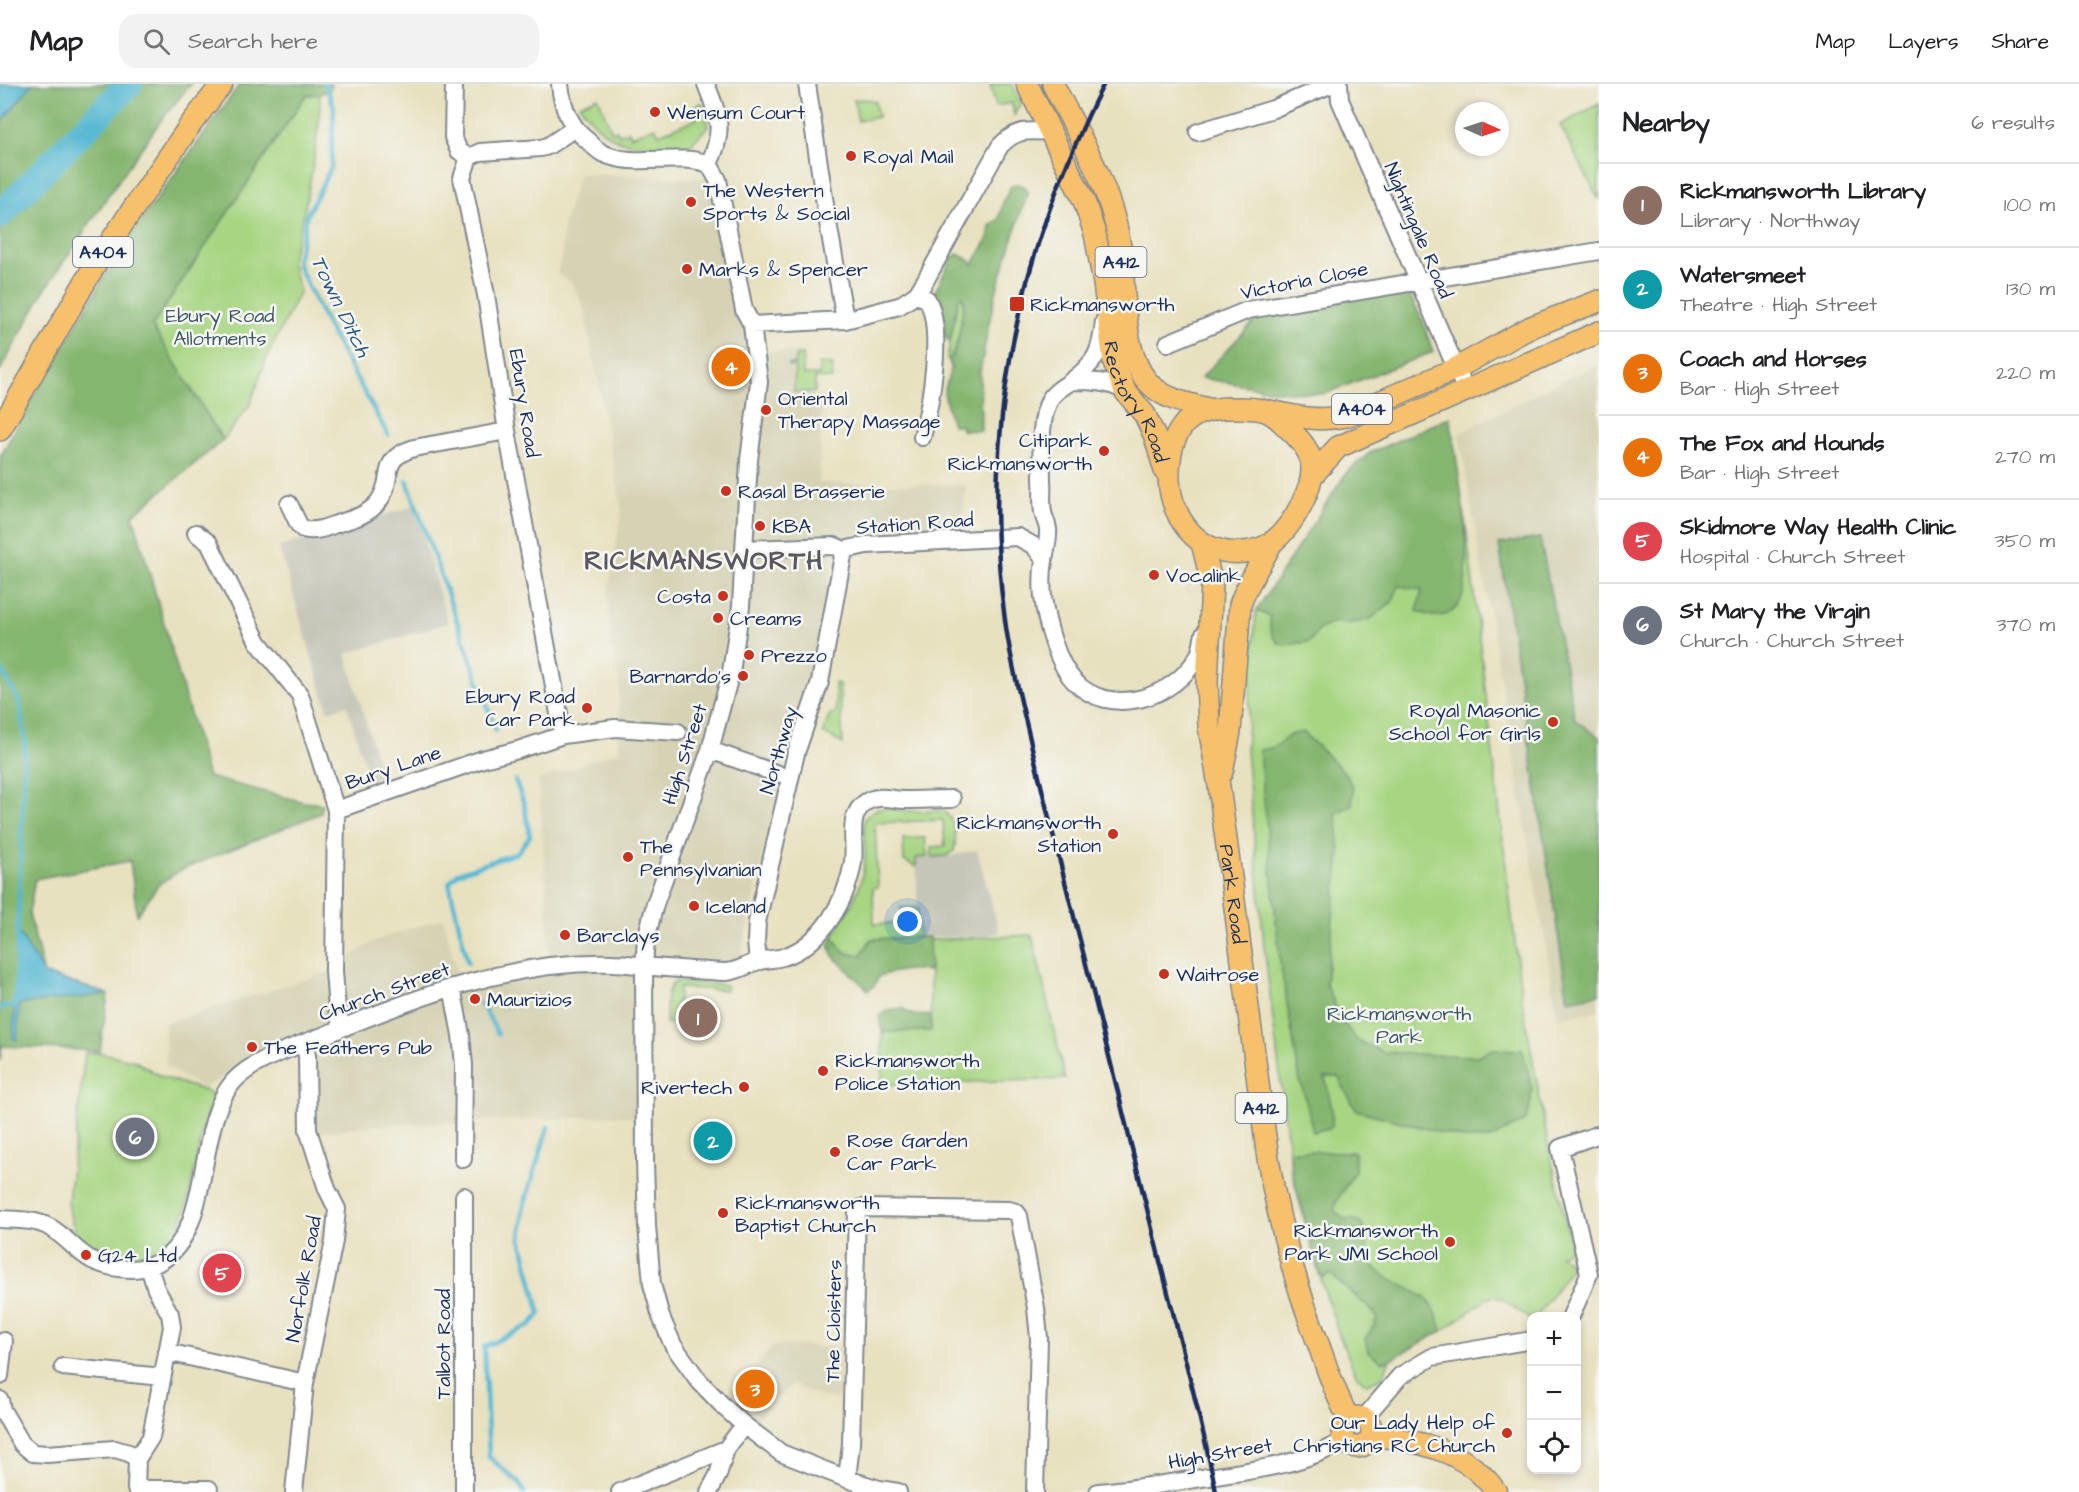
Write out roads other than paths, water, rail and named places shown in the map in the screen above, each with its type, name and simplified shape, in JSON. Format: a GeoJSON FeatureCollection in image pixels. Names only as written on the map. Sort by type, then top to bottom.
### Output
{"type":"FeatureCollection","features":[{"type":"Feature","properties":{"kind":"main road","name":"A404"},"geometry":{"type":"LineString","coordinates":[[0,430],[96,263],[222,84]]}},
{"type":"Feature","properties":{"kind":"main road","name":"Rectory Road"},"geometry":{"type":"LineString","coordinates":[[1027,84],[1084,201],[1095,234],[1114,363],[1125,391],[1145,415],[1155,437],[1169,483]]}},
{"type":"Feature","properties":{"kind":"main road","name":"Rectory Road"},"geometry":{"type":"LineString","coordinates":[[1053,84],[1107,195],[1119,239],[1134,360],[1148,382],[1166,395],[1209,409]]}},
{"type":"Feature","properties":{"kind":"main road","name":"A404"},"geometry":{"type":"LineString","coordinates":[[1264,410],[1309,419],[1329,420],[1347,416],[1455,369],[1531,327],[1599,301]]}},
{"type":"Feature","properties":{"kind":"main road","name":"A404"},"geometry":{"type":"LineString","coordinates":[[1312,476],[1338,447],[1599,332]]}},
{"type":"Feature","properties":{"kind":"main road"},"geometry":{"type":"LineString","coordinates":[[1209,409],[1264,410],[1280,419],[1306,448],[1311,462],[1312,476],[1303,502],[1282,533],[1272,542],[1257,549],[1235,552],[1202,543],[1186,528],[1174,507],[1169,483],[1170,454],[1175,439],[1182,426],[1194,416],[1209,409]]}},
{"type":"Feature","properties":{"kind":"main road","name":"Park Road"},"geometry":{"type":"LineString","coordinates":[[1219,786],[1230,732],[1240,605],[1244,592],[1263,563],[1272,542]]}},
{"type":"Feature","properties":{"kind":"main road","name":"Park Road"},"geometry":{"type":"LineString","coordinates":[[1202,543],[1211,578],[1207,682],[1209,727],[1276,1210],[1297,1289],[1339,1401],[1362,1424]]}},
{"type":"Feature","properties":{"kind":"main road"},"geometry":{"type":"LineString","coordinates":[[1362,1424],[1370,1440],[1362,1447],[1352,1446],[1342,1436],[1343,1426],[1362,1424],[1456,1456],[1481,1472],[1497,1492]]}},
{"type":"Feature","properties":{"kind":"street"},"geometry":{"type":"LineString","coordinates":[[454,84],[453,137],[459,151],[469,157],[480,152],[541,148],[575,128]]}},
{"type":"Feature","properties":{"kind":"street"},"geometry":{"type":"LineString","coordinates":[[560,84],[564,108],[575,128],[602,153],[627,159],[693,160],[709,164],[717,146],[720,126],[706,84]]}},
{"type":"Feature","properties":{"kind":"street"},"geometry":{"type":"LineString","coordinates":[[807,84],[845,320]]}},
{"type":"Feature","properties":{"kind":"street"},"geometry":{"type":"LineString","coordinates":[[1198,132],[1273,109],[1332,84]]}},
{"type":"Feature","properties":{"kind":"street","name":"Nightingale Road"},"geometry":{"type":"LineString","coordinates":[[1339,84],[1340,100],[1466,391]]}},
{"type":"Feature","properties":{"kind":"street"},"geometry":{"type":"LineString","coordinates":[[752,324],[845,320],[899,306],[915,295],[925,281],[1000,146],[1009,136],[1022,131],[1051,132]]}},
{"type":"Feature","properties":{"kind":"street","name":"Ebury Road"},"geometry":{"type":"LineString","coordinates":[[469,157],[462,178],[486,295],[507,431],[563,735]]}},
{"type":"Feature","properties":{"kind":"street","name":"High Street"},"geometry":{"type":"LineString","coordinates":[[709,164],[718,180],[744,310],[752,324],[759,382],[749,460],[741,606],[731,672],[710,750],[655,903],[646,939],[644,966],[645,1162],[652,1284],[661,1317],[673,1346],[699,1381],[744,1425],[782,1453],[846,1479],[879,1490],[898,1492]]}},
{"type":"Feature","properties":{"kind":"street","name":"Victoria Close"},"geometry":{"type":"LineString","coordinates":[[1168,344],[1248,310],[1599,251]]}},
{"type":"Feature","properties":{"kind":"street"},"geometry":{"type":"LineString","coordinates":[[915,295],[927,299],[933,309],[936,329],[928,414],[922,437]]}},
{"type":"Feature","properties":{"kind":"street"},"geometry":{"type":"LineString","coordinates":[[1106,300],[1098,355],[1092,364],[1056,391],[1051,398],[1042,429],[1043,511],[1048,529],[1043,597],[1058,653],[1066,671],[1076,683],[1096,696],[1129,701],[1147,698],[1161,692],[1187,671],[1201,649],[1211,596]]}},
{"type":"Feature","properties":{"kind":"street"},"geometry":{"type":"LineString","coordinates":[[1071,381],[1113,384],[1125,391]]}},
{"type":"Feature","properties":{"kind":"street"},"geometry":{"type":"LineString","coordinates":[[289,504],[298,525],[303,529],[323,529],[357,517],[375,506],[386,487],[389,464],[400,453],[414,448],[507,431]]}},
{"type":"Feature","properties":{"kind":"street"},"geometry":{"type":"LineString","coordinates":[[196,533],[209,543],[258,642],[300,695],[336,810]]}},
{"type":"Feature","properties":{"kind":"street","name":"Station Road"},"geometry":{"type":"LineString","coordinates":[[744,549],[835,546],[844,550],[866,545],[1018,537],[1034,546],[1044,559]]}},
{"type":"Feature","properties":{"kind":"street","name":"Northway"},"geometry":{"type":"LineString","coordinates":[[758,961],[757,922],[794,763],[820,682],[844,550]]}},
{"type":"Feature","properties":{"kind":"street","name":"Bury Lane"},"geometry":{"type":"LineString","coordinates":[[342,1028],[337,1010],[334,971],[336,810],[483,759],[563,735],[615,728],[678,732]]}},
{"type":"Feature","properties":{"kind":"street"},"geometry":{"type":"LineString","coordinates":[[710,750],[778,774]]}},
{"type":"Feature","properties":{"kind":"street"},"geometry":{"type":"LineString","coordinates":[[644,966],[736,971],[758,961],[784,957],[800,949],[818,934],[831,918],[843,895],[853,860],[853,817],[859,807],[874,798],[952,799]]}},
{"type":"Feature","properties":{"kind":"street","name":"Church Street"},"geometry":{"type":"LineString","coordinates":[[149,1267],[165,1259],[178,1245],[188,1228],[214,1120],[223,1098],[233,1082],[262,1060],[452,987],[515,971],[613,963],[644,966]]}},
{"type":"Feature","properties":{"kind":"street"},"geometry":{"type":"LineString","coordinates":[[452,987],[464,1065],[462,1159]]}},
{"type":"Feature","properties":{"kind":"street","name":"Norfolk Road"},"geometry":{"type":"LineString","coordinates":[[294,1492],[305,1383],[334,1241],[337,1209],[327,1189],[308,1130],[307,1056],[304,1043]]}},
{"type":"Feature","properties":{"kind":"street"},"geometry":{"type":"LineString","coordinates":[[1573,1312],[1589,1274],[1560,1148],[1597,1135]]}},
{"type":"Feature","properties":{"kind":"street","name":"Talbot Road"},"geometry":{"type":"LineString","coordinates":[[464,1196],[464,1492]]}},
{"type":"Feature","properties":{"kind":"street","name":"The Cloisters"},"geometry":{"type":"LineString","coordinates":[[846,1479],[851,1444],[857,1210],[861,1208],[1009,1210],[1016,1212],[1019,1216],[1038,1325],[1035,1492]]}},
{"type":"Feature","properties":{"kind":"street"},"geometry":{"type":"LineString","coordinates":[[0,1219],[32,1221],[49,1227],[91,1260],[126,1269],[149,1267],[172,1321],[172,1328],[151,1437],[137,1459],[136,1489],[209,1489]]}},
{"type":"Feature","properties":{"kind":"street"},"geometry":{"type":"LineString","coordinates":[[0,1376],[4,1341]]}},
{"type":"Feature","properties":{"kind":"street"},"geometry":{"type":"LineString","coordinates":[[1362,1424],[1400,1376],[1432,1357],[1527,1341]]}},
{"type":"Feature","properties":{"kind":"street"},"geometry":{"type":"LineString","coordinates":[[167,1352],[305,1383]]}},
{"type":"Feature","properties":{"kind":"street"},"geometry":{"type":"LineString","coordinates":[[63,1367],[162,1377]]}},
{"type":"Feature","properties":{"kind":"street"},"geometry":{"type":"LineString","coordinates":[[0,1400],[2,1410],[22,1444],[33,1453],[115,1449],[129,1453],[137,1459]]}},
{"type":"Feature","properties":{"kind":"street"},"geometry":{"type":"LineString","coordinates":[[709,1492],[718,1475],[726,1449],[744,1425]]}},
{"type":"Feature","properties":{"kind":"street","name":"High Street"},"geometry":{"type":"LineString","coordinates":[[1098,1492],[1163,1485],[1253,1470],[1321,1453],[1344,1440]]}},
{"type":"Feature","properties":{"kind":"street"},"geometry":{"type":"LineString","coordinates":[[620,1492],[726,1449]]}},
{"type":"Feature","properties":{"kind":"water"},"geometry":{"type":"Polygon","coordinates":[[[0,84],[32,84],[0,124],[0,84]]]}},
{"type":"Feature","properties":{"kind":"water"},"geometry":{"type":"Polygon","coordinates":[[[18,931],[44,974],[108,994],[19,1004],[17,1040],[13,1039],[18,931]]]}},
{"type":"Feature","properties":{"kind":"waterway"},"geometry":{"type":"LineString","coordinates":[[0,215],[129,84]]}},
{"type":"Feature","properties":{"kind":"waterway","name":"Town Ditch"},"geometry":{"type":"LineString","coordinates":[[325,84],[334,107],[331,168],[307,215],[297,263],[327,325],[388,435]]}},
{"type":"Feature","properties":{"kind":"waterway","name":"Town Ditch"},"geometry":{"type":"LineString","coordinates":[[407,480],[496,731]]}},
{"type":"Feature","properties":{"kind":"waterway"},"geometry":{"type":"LineString","coordinates":[[0,667],[19,701],[25,739],[15,1005],[0,1008]]}},
{"type":"Feature","properties":{"kind":"waterway","name":"Town Ditch"},"geometry":{"type":"LineString","coordinates":[[468,963],[449,883],[458,873],[517,853],[530,836],[524,804],[515,780]]}},
{"type":"Feature","properties":{"kind":"waterway","name":"Town Ditch"},"geometry":{"type":"LineString","coordinates":[[481,1003],[498,1034]]}},
{"type":"Feature","properties":{"kind":"waterway","name":"Town Ditch"},"geometry":{"type":"LineString","coordinates":[[524,1492],[520,1484],[489,1457],[484,1347],[530,1325],[540,1314],[521,1239],[523,1209],[548,1127]]}},
{"type":"Feature","properties":{"kind":"railway"},"geometry":{"type":"LineString","coordinates":[[1104,84],[1070,157],[1049,212],[1016,326],[1006,384],[1000,443],[997,502],[999,561],[1012,664],[1194,1392],[1216,1492]]}},
{"type":"Feature","properties":{"kind":"place","name":"Wensum Court"},"geometry":{"type":"Point","coordinates":[655,112]}},
{"type":"Feature","properties":{"kind":"place","name":"Royal Mail"},"geometry":{"type":"Point","coordinates":[851,156]}},
{"type":"Feature","properties":{"kind":"place","name":"The Western Sports & Social"},"geometry":{"type":"Point","coordinates":[691,202]}},
{"type":"Feature","properties":{"kind":"place","name":"Marks & Spencer"},"geometry":{"type":"Point","coordinates":[687,269]}},
{"type":"Feature","properties":{"kind":"place","name":"Rickmansworth"},"geometry":{"type":"Point","coordinates":[1017,304]}},
{"type":"Feature","properties":{"kind":"place","name":"The Fox and Hounds"},"geometry":{"type":"Point","coordinates":[731,367]}},
{"type":"Feature","properties":{"kind":"place","name":"Oriental Therapy Massage"},"geometry":{"type":"Point","coordinates":[766,410]}},
{"type":"Feature","properties":{"kind":"place","name":"Citipark Rickmansworth"},"geometry":{"type":"Point","coordinates":[1104,451]}},
{"type":"Feature","properties":{"kind":"place","name":"Rasal Brasserie"},"geometry":{"type":"Point","coordinates":[726,491]}},
{"type":"Feature","properties":{"kind":"place","name":"KBA"},"geometry":{"type":"Point","coordinates":[760,526]}},
{"type":"Feature","properties":{"kind":"place","name":"Vocalink"},"geometry":{"type":"Point","coordinates":[1154,575]}},
{"type":"Feature","properties":{"kind":"place","name":"Costa"},"geometry":{"type":"Point","coordinates":[723,596]}},
{"type":"Feature","properties":{"kind":"place","name":"Creams"},"geometry":{"type":"Point","coordinates":[718,618]}},
{"type":"Feature","properties":{"kind":"place","name":"Prezzo"},"geometry":{"type":"Point","coordinates":[749,655]}},
{"type":"Feature","properties":{"kind":"place","name":"Barnardo's"},"geometry":{"type":"Point","coordinates":[743,676]}},
{"type":"Feature","properties":{"kind":"place","name":"Ebury Road Car Park"},"geometry":{"type":"Point","coordinates":[587,708]}},
{"type":"Feature","properties":{"kind":"place","name":"Royal Masonic School for Girls"},"geometry":{"type":"Point","coordinates":[1553,722]}},
{"type":"Feature","properties":{"kind":"place","name":"Rickmansworth Station"},"geometry":{"type":"Point","coordinates":[1113,834]}},
{"type":"Feature","properties":{"kind":"place","name":"The Pennsylvanian"},"geometry":{"type":"Point","coordinates":[628,857]}},
{"type":"Feature","properties":{"kind":"place","name":"Iceland"},"geometry":{"type":"Point","coordinates":[694,906]}},
{"type":"Feature","properties":{"kind":"place","name":"Barclays"},"geometry":{"type":"Point","coordinates":[565,935]}},
{"type":"Feature","properties":{"kind":"place","name":"Waitrose"},"geometry":{"type":"Point","coordinates":[1164,974]}},
{"type":"Feature","properties":{"kind":"place","name":"Maurizios"},"geometry":{"type":"Point","coordinates":[475,999]}},
{"type":"Feature","properties":{"kind":"place","name":"Rickmansworth Library"},"geometry":{"type":"Point","coordinates":[698,1018]}},
{"type":"Feature","properties":{"kind":"place","name":"The Feathers Pub"},"geometry":{"type":"Point","coordinates":[252,1047]}},
{"type":"Feature","properties":{"kind":"place","name":"Rickmansworth Police Station"},"geometry":{"type":"Point","coordinates":[823,1071]}},
{"type":"Feature","properties":{"kind":"place","name":"Rivertech"},"geometry":{"type":"Point","coordinates":[744,1087]}},
{"type":"Feature","properties":{"kind":"place","name":"St Mary the Virgin"},"geometry":{"type":"Point","coordinates":[135,1137]}},
{"type":"Feature","properties":{"kind":"place","name":"Watersmeet"},"geometry":{"type":"Point","coordinates":[713,1141]}},
{"type":"Feature","properties":{"kind":"place","name":"Rose Garden Car Park"},"geometry":{"type":"Point","coordinates":[835,1152]}},
{"type":"Feature","properties":{"kind":"place","name":"Rickmansworth Baptist Church"},"geometry":{"type":"Point","coordinates":[723,1213]}},
{"type":"Feature","properties":{"kind":"place","name":"Rickmansworth Park JMI School"},"geometry":{"type":"Point","coordinates":[1450,1242]}},
{"type":"Feature","properties":{"kind":"place","name":"G24 Ltd"},"geometry":{"type":"Point","coordinates":[86,1255]}},
{"type":"Feature","properties":{"kind":"place","name":"Skidmore Way Health Clinic"},"geometry":{"type":"Point","coordinates":[222,1273]}},
{"type":"Feature","properties":{"kind":"place","name":"Coach and Horses"},"geometry":{"type":"Point","coordinates":[755,1389]}},
{"type":"Feature","properties":{"kind":"place","name":"Our Lady Help of Christians RC Church"},"geometry":{"type":"Point","coordinates":[1507,1433]}},
{"type":"Feature","properties":{"kind":"district","name":"RICKMANSWORTH"},"geometry":{"type":"Point","coordinates":[704,560]}},
{"type":"Feature","properties":{"kind":"park label","name":"Ebury Road Allotments"},"geometry":{"type":"Point","coordinates":[220,326]}},
{"type":"Feature","properties":{"kind":"park label","name":"Rickmansworth Park"},"geometry":{"type":"Point","coordinates":[1399,1024]}}]}
